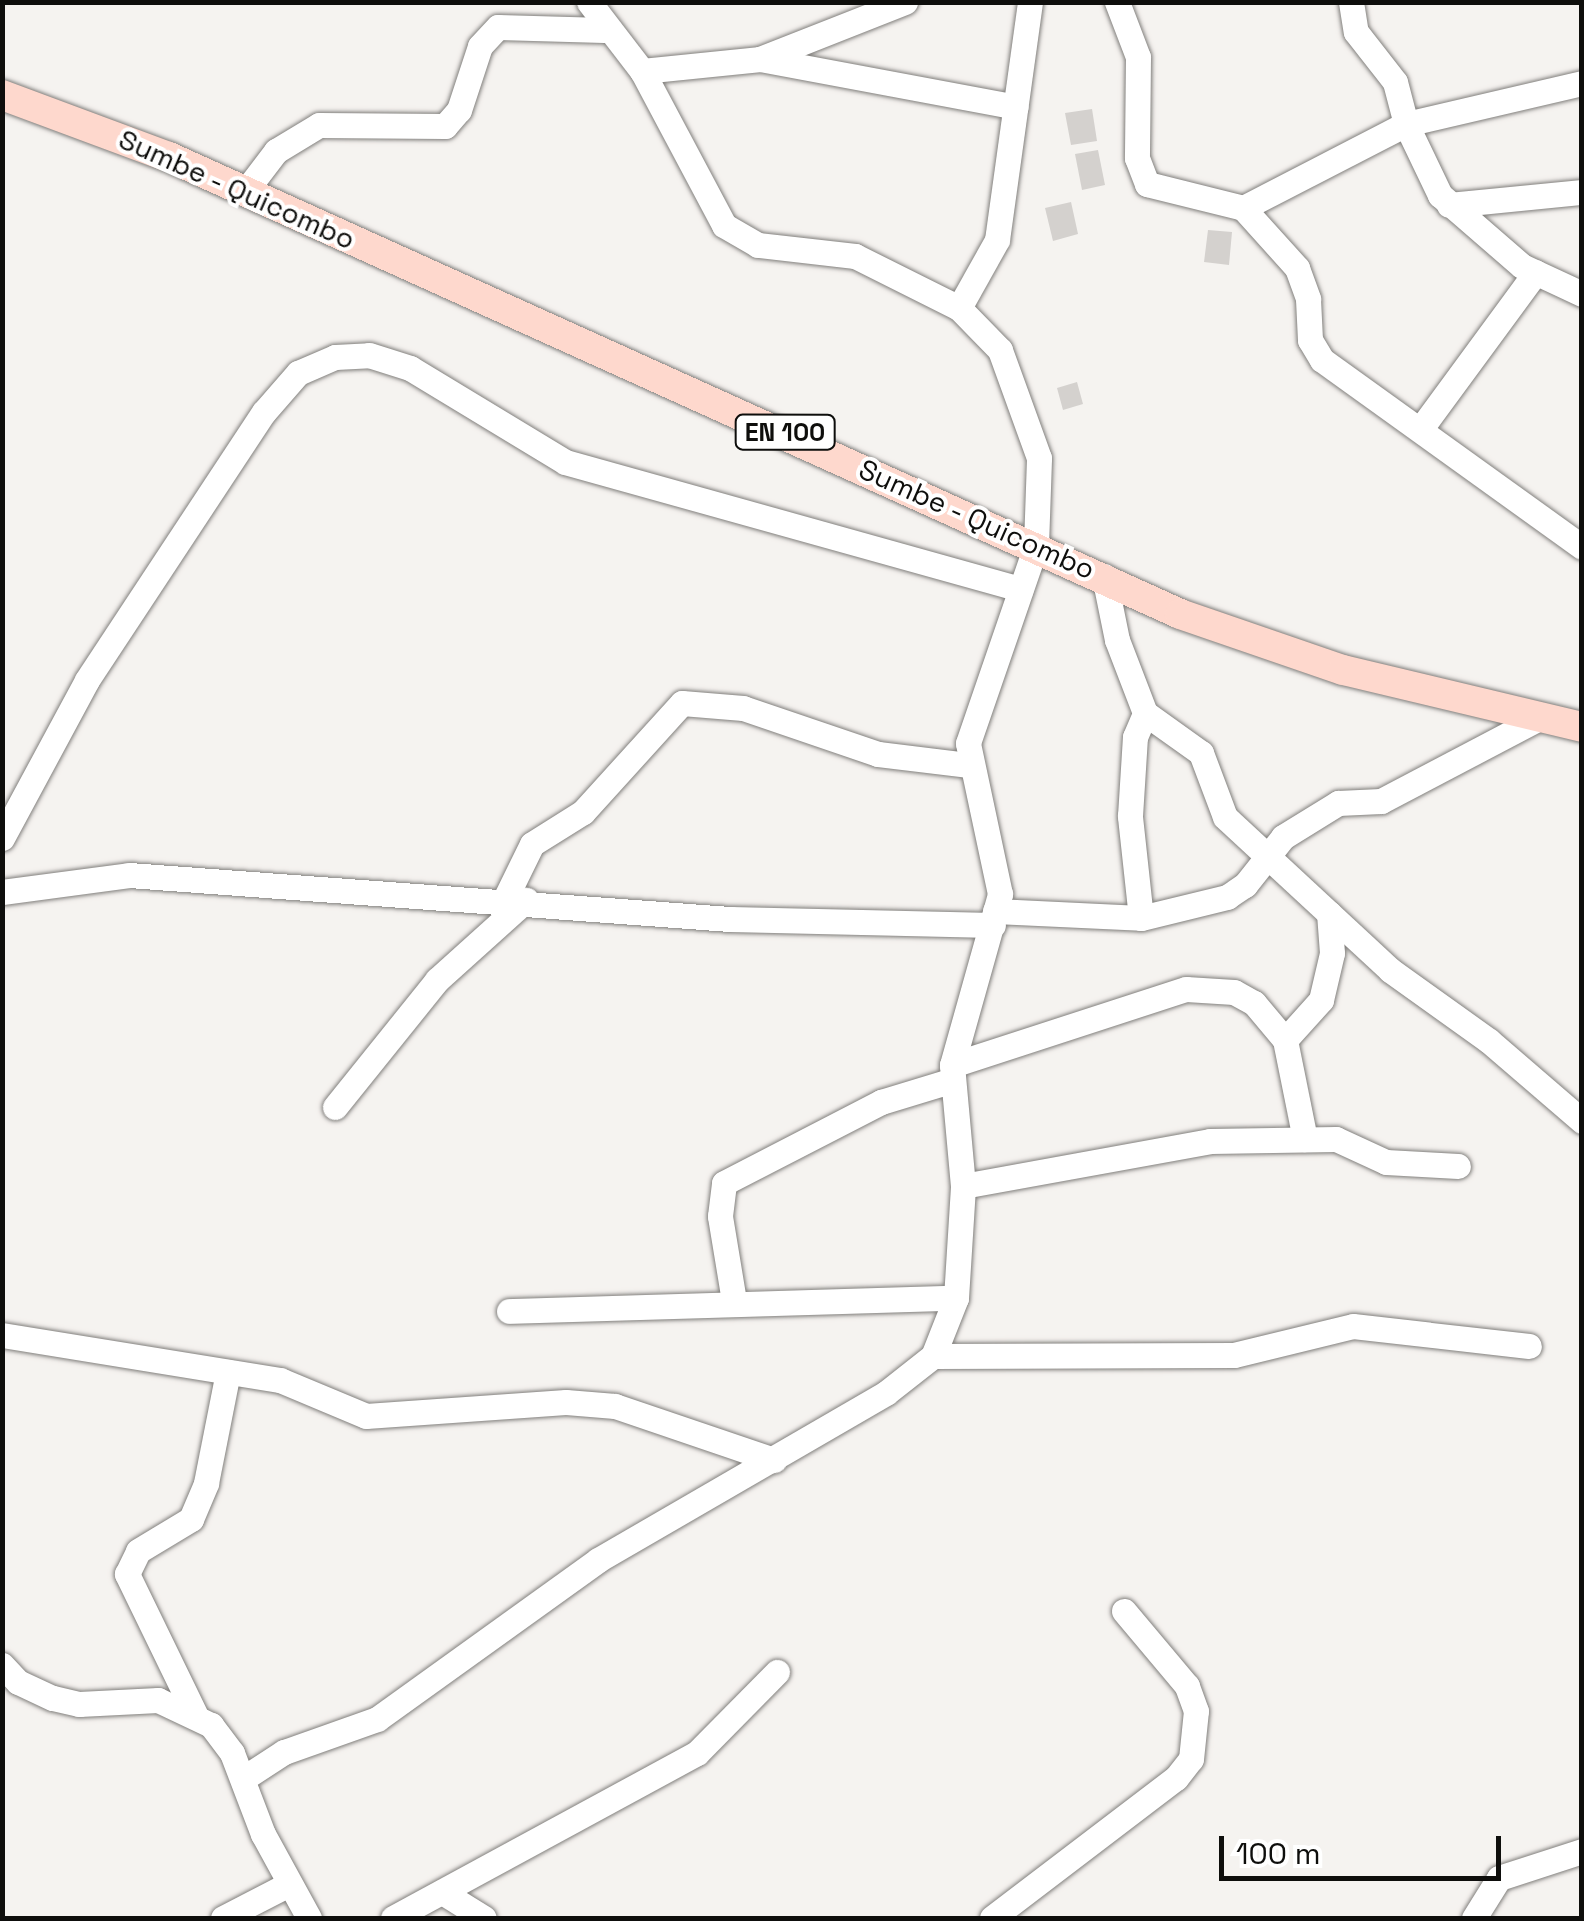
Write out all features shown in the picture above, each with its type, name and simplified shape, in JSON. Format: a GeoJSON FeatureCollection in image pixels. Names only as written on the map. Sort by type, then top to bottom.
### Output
{"type":"FeatureCollection","features":[{"type":"Feature","properties":{"kind":"main road","name":"Sumbe - Quicombo"},"geometry":{"type":"LineString","coordinates":[[2,95],[244,192],[1269,648],[1582,727]]}},
{"type":"Feature","properties":{"kind":"street"},"geometry":{"type":"LineString","coordinates":[[589,2],[604,30],[642,71],[711,206],[733,231],[780,249],[837,250],[959,308],[1000,350],[1039,458],[1036,545],[972,721],[970,765],[998,866],[994,918],[951,1073],[963,1186],[956,1298],[933,1356]]}},
{"type":"Feature","properties":{"kind":"street"},"geometry":{"type":"LineString","coordinates":[[642,71],[760,59],[905,2]]}},
{"type":"Feature","properties":{"kind":"street"},"geometry":{"type":"LineString","coordinates":[[959,308],[998,240],[1030,2]]}},
{"type":"Feature","properties":{"kind":"street"},"geometry":{"type":"LineString","coordinates":[[1117,2],[1140,69],[1139,172],[1158,188],[1243,208],[1298,268],[1310,340],[1322,360],[1422,427],[1582,547]]}},
{"type":"Feature","properties":{"kind":"street"},"geometry":{"type":"LineString","coordinates":[[1352,2],[1356,32],[1395,82],[1406,124],[1432,184],[1449,205],[1536,272],[1582,294]]}},
{"type":"Feature","properties":{"kind":"street"},"geometry":{"type":"LineString","coordinates":[[244,192],[276,151],[319,125],[445,126],[459,110],[480,46],[498,27],[604,30]]}},
{"type":"Feature","properties":{"kind":"street"},"geometry":{"type":"LineString","coordinates":[[760,59],[1016,106]]}},
{"type":"Feature","properties":{"kind":"street"},"geometry":{"type":"LineString","coordinates":[[1243,208],[1406,124],[1582,83]]}},
{"type":"Feature","properties":{"kind":"street"},"geometry":{"type":"LineString","coordinates":[[1449,205],[1582,192]]}},
{"type":"Feature","properties":{"kind":"street"},"geometry":{"type":"LineString","coordinates":[[1422,427],[1536,272]]}},
{"type":"Feature","properties":{"kind":"street"},"geometry":{"type":"LineString","coordinates":[[2,838],[87,680],[264,412],[298,373],[335,357],[369,355],[410,368],[565,462],[1021,590]]}},
{"type":"Feature","properties":{"kind":"street"},"geometry":{"type":"LineString","coordinates":[[1104,576],[1117,640],[1145,713],[1201,753],[1218,808],[1390,970],[1490,1040],[1582,1120]]}},
{"type":"Feature","properties":{"kind":"street"},"geometry":{"type":"LineString","coordinates":[[335,1107],[437,980],[515,899],[532,844],[583,812],[682,702],[743,708],[878,754],[970,765]]}},
{"type":"Feature","properties":{"kind":"street"},"geometry":{"type":"LineString","coordinates":[[1141,918],[1130,816],[1135,737],[1145,713]]}},
{"type":"Feature","properties":{"kind":"street"},"geometry":{"type":"LineString","coordinates":[[2,892],[129,875],[515,899],[730,918],[1141,918],[1227,896],[1289,832],[1338,802],[1381,801],[1537,718]]}},
{"type":"Feature","properties":{"kind":"street"},"geometry":{"type":"LineString","coordinates":[[1285,1040],[1322,1000],[1332,953],[1329,913]]}},
{"type":"Feature","properties":{"kind":"street"},"geometry":{"type":"LineString","coordinates":[[734,1300],[720,1216],[724,1183],[881,1102],[1186,989],[1244,997],[1285,1040],[1304,1139]]}},
{"type":"Feature","properties":{"kind":"street"},"geometry":{"type":"LineString","coordinates":[[963,1186],[1191,1142],[1343,1140],[1386,1162],[1458,1166]]}},
{"type":"Feature","properties":{"kind":"street"},"geometry":{"type":"LineString","coordinates":[[509,1311],[734,1300],[956,1298]]}},
{"type":"Feature","properties":{"kind":"street"},"geometry":{"type":"LineString","coordinates":[[244,1778],[284,1752],[376,1719],[598,1560],[774,1460],[933,1356],[1234,1356],[1353,1326],[1529,1346]]}},
{"type":"Feature","properties":{"kind":"street"},"geometry":{"type":"LineString","coordinates":[[2,1335],[280,1380],[382,1418],[592,1403],[774,1460]]}},
{"type":"Feature","properties":{"kind":"street"},"geometry":{"type":"LineString","coordinates":[[195,1714],[128,1574],[138,1551],[191,1519],[206,1482],[228,1372]]}},
{"type":"Feature","properties":{"kind":"street"},"geometry":{"type":"LineString","coordinates":[[992,1918],[1176,1778],[1191,1759],[1196,1712],[1187,1686],[1124,1611]]}},
{"type":"Feature","properties":{"kind":"street"},"geometry":{"type":"LineString","coordinates":[[2,1665],[18,1682],[53,1698],[79,1704],[158,1700],[195,1714],[224,1738],[288,1884],[309,1918]]}},
{"type":"Feature","properties":{"kind":"street"},"geometry":{"type":"LineString","coordinates":[[394,1918],[697,1753],[777,1672]]}},
{"type":"Feature","properties":{"kind":"street"},"geometry":{"type":"LineString","coordinates":[[1474,1918],[1499,1878],[1582,1851]]}},
{"type":"Feature","properties":{"kind":"street"},"geometry":{"type":"LineString","coordinates":[[223,1918],[288,1884]]}},
{"type":"Feature","properties":{"kind":"street"},"geometry":{"type":"LineString","coordinates":[[442,1892],[484,1918]]}},
{"type":"Feature","properties":{"kind":"building"},"geometry":{"type":"Polygon","coordinates":[[[1092,109],[1097,141],[1071,145],[1065,113],[1092,109]]]}},
{"type":"Feature","properties":{"kind":"building"},"geometry":{"type":"Polygon","coordinates":[[[1098,150],[1105,185],[1082,190],[1075,154],[1098,150]]]}},
{"type":"Feature","properties":{"kind":"building"},"geometry":{"type":"Polygon","coordinates":[[[1071,202],[1078,234],[1053,241],[1045,208],[1071,202]]]}},
{"type":"Feature","properties":{"kind":"building"},"geometry":{"type":"Polygon","coordinates":[[[1208,230],[1232,232],[1229,265],[1204,262],[1208,230]]]}},
{"type":"Feature","properties":{"kind":"building"},"geometry":{"type":"Polygon","coordinates":[[[1077,382],[1083,404],[1063,410],[1057,388],[1077,382]]]}}]}
